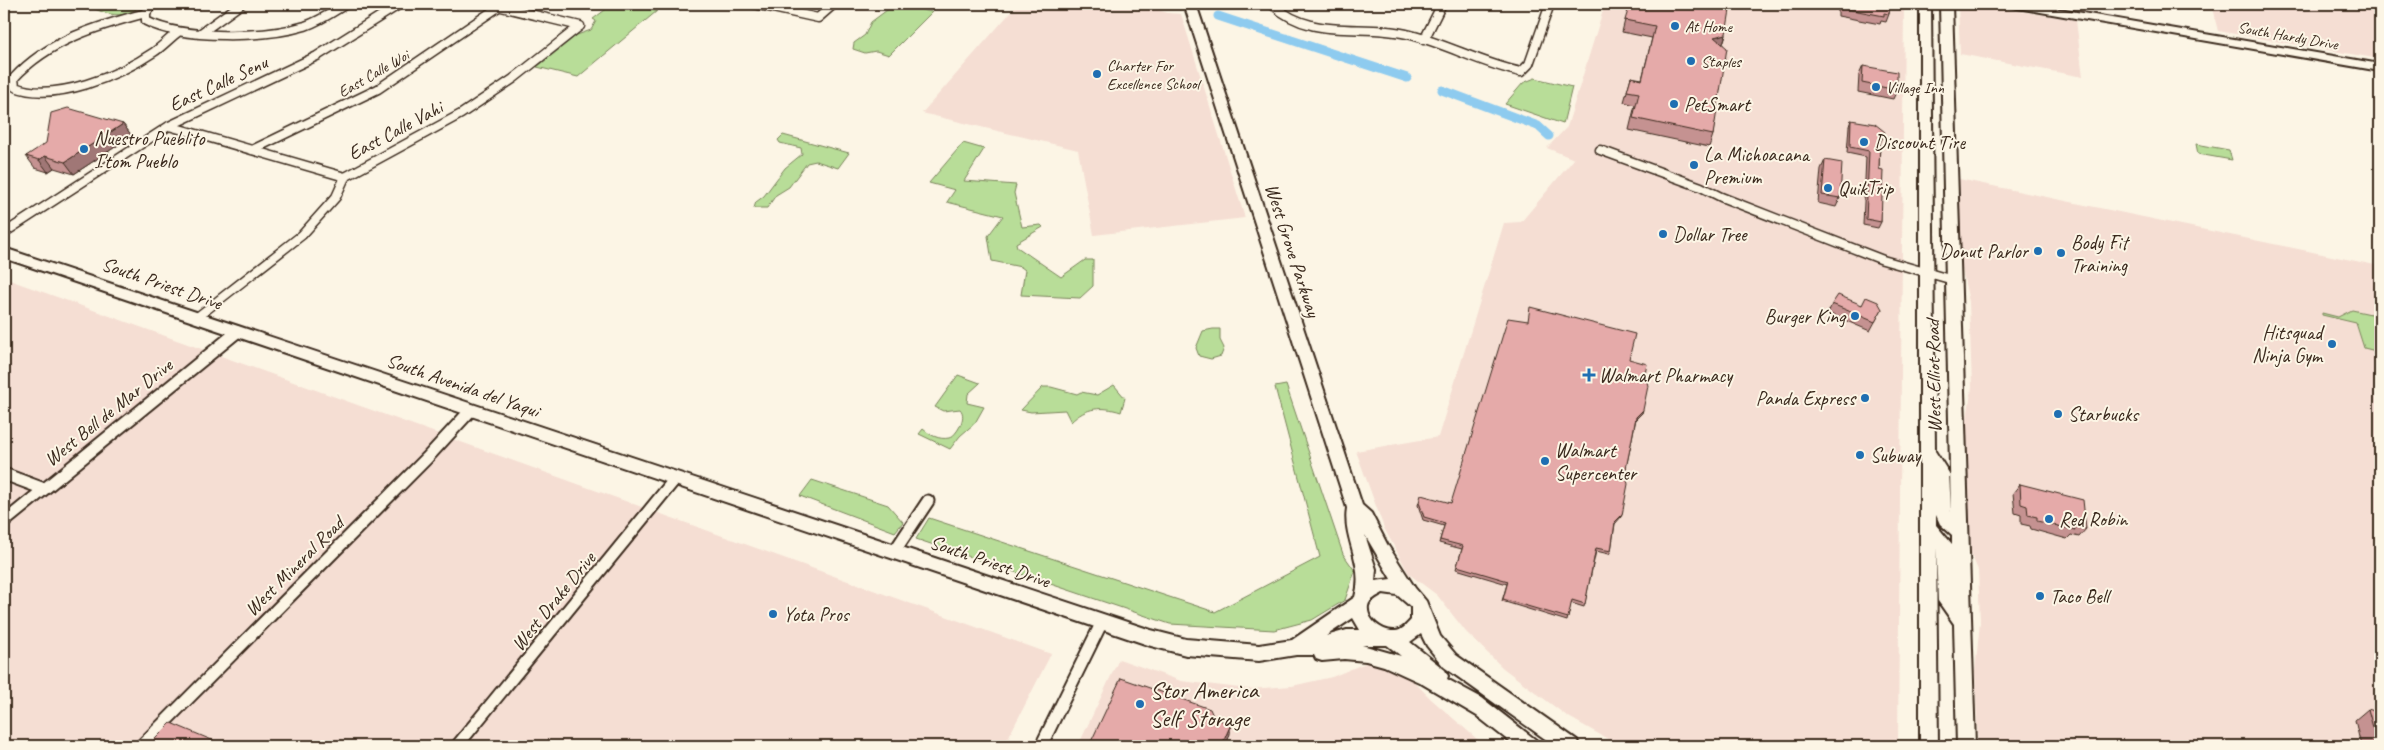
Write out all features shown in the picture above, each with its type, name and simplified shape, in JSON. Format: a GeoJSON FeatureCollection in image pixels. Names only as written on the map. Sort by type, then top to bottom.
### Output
{"type":"FeatureCollection","features":[{"type":"Feature","properties":{"kind":"street"},"geometry":{"type":"LineString","coordinates":[[152,4],[146,13],[146,21],[151,26],[178,32],[201,34],[271,32],[305,26],[346,4]]}},
{"type":"Feature","properties":{"kind":"street"},"geometry":{"type":"LineString","coordinates":[[201,34],[241,4]]}},
{"type":"Feature","properties":{"kind":"street","name":"East Calle Senu"},"geometry":{"type":"LineString","coordinates":[[4,233],[169,126],[317,56],[400,4]]}},
{"type":"Feature","properties":{"kind":"street"},"geometry":{"type":"LineString","coordinates":[[489,4],[500,6]]}},
{"type":"Feature","properties":{"kind":"street"},"geometry":{"type":"LineString","coordinates":[[754,4],[818,18],[834,4]]}},
{"type":"Feature","properties":{"kind":"street"},"geometry":{"type":"LineString","coordinates":[[1272,4],[1284,14],[1300,22],[1321,27],[1395,32],[1521,72],[1528,64],[1550,4]]}},
{"type":"Feature","properties":{"kind":"street"},"geometry":{"type":"LineString","coordinates":[[1424,40],[1442,4]]}},
{"type":"Feature","properties":{"kind":"street","name":"West Elliot Road"},"geometry":{"type":"LineString","coordinates":[[1925,4],[1929,746]]}},
{"type":"Feature","properties":{"kind":"street","name":"West Elliot Road"},"geometry":{"type":"LineString","coordinates":[[1946,4],[1966,746]]}},
{"type":"Feature","properties":{"kind":"street","name":"South Hardy Drive"},"geometry":{"type":"LineString","coordinates":[[2012,4],[2380,68]]}},
{"type":"Feature","properties":{"kind":"street","name":"East Calle Vahi"},"geometry":{"type":"LineString","coordinates":[[196,318],[302,235],[336,197],[344,177],[461,114],[513,78],[580,26],[500,6]]}},
{"type":"Feature","properties":{"kind":"street","name":"East Calle Woi"},"geometry":{"type":"LineString","coordinates":[[252,150],[378,88],[425,59],[500,6]]}},
{"type":"Feature","properties":{"kind":"street","name":"West Grove Parkway"},"geometry":{"type":"LineString","coordinates":[[1191,6],[1354,508],[1353,521],[1367,569],[1363,599]]}},
{"type":"Feature","properties":{"kind":"street"},"geometry":{"type":"LineString","coordinates":[[146,13],[96,27],[55,46],[21,68],[14,78],[15,87],[21,92],[40,94],[83,83],[126,67],[154,51],[178,32]]}},
{"type":"Feature","properties":{"kind":"street"},"geometry":{"type":"LineString","coordinates":[[169,126],[344,177]]}},
{"type":"Feature","properties":{"kind":"street"},"geometry":{"type":"LineString","coordinates":[[1600,150],[1668,176],[1675,183],[1696,191],[1721,197],[1883,260],[1953,280]]}},
{"type":"Feature","properties":{"kind":"street","name":"South Priest Drive"},"geometry":{"type":"LineString","coordinates":[[4,253],[237,332]]}},
{"type":"Feature","properties":{"kind":"street","name":"South Avenida del Yaqui"},"geometry":{"type":"LineString","coordinates":[[237,332],[675,479]]}},
{"type":"Feature","properties":{"kind":"street","name":"West Bell de Mar Drive"},"geometry":{"type":"LineString","coordinates":[[4,522],[237,332]]}},
{"type":"Feature","properties":{"kind":"street","name":"West Mineral Road"},"geometry":{"type":"LineString","coordinates":[[141,746],[427,458],[471,410]]}},
{"type":"Feature","properties":{"kind":"street"},"geometry":{"type":"LineString","coordinates":[[1928,453],[1941,471],[1943,517],[1960,532]]}},
{"type":"Feature","properties":{"kind":"street"},"geometry":{"type":"LineString","coordinates":[[4,474],[44,489]]}},
{"type":"Feature","properties":{"kind":"street","name":"South Priest Drive"},"geometry":{"type":"LineString","coordinates":[[675,479],[1102,622],[1186,647],[1252,653],[1276,652],[1296,647],[1310,648],[1347,638],[1387,638]]}},
{"type":"Feature","properties":{"kind":"street","name":"West Drake Drive"},"geometry":{"type":"LineString","coordinates":[[458,746],[675,479]]}},
{"type":"Feature","properties":{"kind":"street"},"geometry":{"type":"LineString","coordinates":[[894,552],[928,501]]}},
{"type":"Feature","properties":{"kind":"street","name":"West Grove Parkway"},"geometry":{"type":"LineString","coordinates":[[1354,508],[1365,518],[1381,549],[1408,592]]}},
{"type":"Feature","properties":{"kind":"street"},"geometry":{"type":"LineString","coordinates":[[1928,527],[1945,546],[1947,601],[1963,623]]}},
{"type":"Feature","properties":{"kind":"street"},"geometry":{"type":"LineString","coordinates":[[1529,746],[1387,638],[1366,627],[1359,611],[1363,599],[1372,589],[1390,586],[1408,592],[1420,606],[1433,640],[1450,661],[1570,746]]}},
{"type":"Feature","properties":{"kind":"street","name":"South Priest Drive"},"geometry":{"type":"LineString","coordinates":[[1296,647],[1310,636],[1346,616],[1363,599]]}},
{"type":"Feature","properties":{"kind":"street"},"geometry":{"type":"LineString","coordinates":[[1387,638],[1401,638],[1416,630],[1422,615]]}},
{"type":"Feature","properties":{"kind":"street"},"geometry":{"type":"LineString","coordinates":[[1041,746],[1102,622]]}},
{"type":"Feature","properties":{"kind":"street"},"geometry":{"type":"LineString","coordinates":[[1276,652],[1311,655],[1338,650],[1365,652],[1382,656],[1403,664],[1482,710]]}},
{"type":"Feature","properties":{"kind":"shaded area"},"geometry":{"type":"Polygon","coordinates":[[[1018,4],[1138,4],[1168,13],[1181,14],[1245,218],[1094,235],[1078,150],[922,113],[1018,4]]]}},
{"type":"Feature","properties":{"kind":"shaded area"},"geometry":{"type":"Polygon","coordinates":[[[1605,4],[1904,4],[1898,746],[1620,746],[1567,716],[1503,668],[1466,632],[1437,595],[1409,574],[1384,528],[1356,451],[1438,437],[1504,223],[1521,222],[1574,159],[1547,148],[1567,127],[1605,4]]]}},
{"type":"Feature","properties":{"kind":"shaded area"},"geometry":{"type":"Polygon","coordinates":[[[1958,4],[1977,4],[2076,20],[2083,77],[1960,54],[1958,4]]]}},
{"type":"Feature","properties":{"kind":"shaded area"},"geometry":{"type":"Polygon","coordinates":[[[2211,4],[2380,4],[2380,59],[2218,31],[2211,4]]]}},
{"type":"Feature","properties":{"kind":"shaded area"},"geometry":{"type":"Polygon","coordinates":[[[1959,179],[2380,266],[2380,746],[1978,746],[1975,672],[1980,622],[1978,570],[1971,554],[1969,520],[1966,424],[1972,387],[1969,302],[1961,264],[1959,179]]]}},
{"type":"Feature","properties":{"kind":"shaded area"},"geometry":{"type":"Polygon","coordinates":[[[4,278],[1051,654],[1004,746],[4,746],[4,278]]]}},
{"type":"Feature","properties":{"kind":"shaded area"},"geometry":{"type":"Polygon","coordinates":[[[1387,654],[1431,699],[1485,746],[1078,746],[1119,659],[1181,681],[1248,689],[1292,686],[1332,677],[1387,654]]]}},
{"type":"Feature","properties":{"kind":"green space"},"geometry":{"type":"Polygon","coordinates":[[[102,4],[143,4],[131,12],[114,15],[95,9],[102,4]]]}},
{"type":"Feature","properties":{"kind":"green space"},"geometry":{"type":"Polygon","coordinates":[[[613,4],[625,4],[657,11],[578,77],[537,67],[577,35],[591,30],[596,21],[593,19],[613,4]]]}},
{"type":"Feature","properties":{"kind":"green space"},"geometry":{"type":"Polygon","coordinates":[[[895,4],[932,12],[889,55],[876,51],[865,53],[853,49],[854,43],[865,35],[871,22],[895,4]]]}},
{"type":"Feature","properties":{"kind":"green space"},"geometry":{"type":"Polygon","coordinates":[[[1535,78],[1572,87],[1563,124],[1505,104],[1523,83],[1535,78]]]}},
{"type":"Feature","properties":{"kind":"green space"},"geometry":{"type":"Polygon","coordinates":[[[783,135],[849,153],[838,168],[816,161],[807,163],[789,187],[776,195],[767,208],[754,208],[756,202],[764,196],[785,168],[802,154],[801,148],[780,143],[778,140],[783,135]]]}},
{"type":"Feature","properties":{"kind":"green space"},"geometry":{"type":"Polygon","coordinates":[[[963,143],[984,149],[964,181],[1016,185],[1014,193],[1022,227],[1041,225],[1043,227],[1016,243],[1017,247],[1061,277],[1085,260],[1093,260],[1093,286],[1080,298],[1021,295],[1025,270],[1021,267],[992,261],[988,236],[1003,216],[947,202],[955,190],[929,183],[963,143]]]}},
{"type":"Feature","properties":{"kind":"green space"},"geometry":{"type":"Polygon","coordinates":[[[2196,144],[2229,150],[2232,160],[2198,154],[2196,144]]]}},
{"type":"Feature","properties":{"kind":"green space"},"geometry":{"type":"Polygon","coordinates":[[[2352,310],[2380,316],[2380,352],[2364,348],[2356,323],[2322,315],[2322,313],[2338,317],[2352,310]]]}},
{"type":"Feature","properties":{"kind":"green space"},"geometry":{"type":"Polygon","coordinates":[[[1220,329],[1220,340],[1224,348],[1221,356],[1211,359],[1199,356],[1196,348],[1203,331],[1220,329]]]}},
{"type":"Feature","properties":{"kind":"green space"},"geometry":{"type":"Polygon","coordinates":[[[958,375],[980,383],[968,394],[967,403],[984,407],[975,423],[960,436],[950,449],[919,434],[923,429],[935,436],[949,438],[958,430],[963,417],[960,409],[943,411],[935,407],[958,375]]]}},
{"type":"Feature","properties":{"kind":"green space"},"geometry":{"type":"Polygon","coordinates":[[[1114,385],[1125,398],[1121,412],[1094,409],[1082,413],[1071,422],[1065,410],[1031,412],[1021,410],[1043,387],[1051,387],[1077,394],[1081,392],[1097,395],[1114,385]]]}},
{"type":"Feature","properties":{"kind":"green space"},"geometry":{"type":"Polygon","coordinates":[[[1286,385],[1343,554],[1355,571],[1345,600],[1312,620],[1274,630],[1170,624],[916,539],[929,518],[1215,612],[1320,557],[1275,387],[1286,385]]]}},
{"type":"Feature","properties":{"kind":"green space"},"geometry":{"type":"Polygon","coordinates":[[[812,480],[888,505],[903,522],[895,532],[800,496],[812,480]]]}},
{"type":"Feature","properties":{"kind":"building"},"geometry":{"type":"Polygon","coordinates":[[[1630,4],[1731,4],[1726,34],[1714,37],[1727,48],[1713,135],[1633,118],[1639,93],[1627,91],[1631,77],[1642,80],[1655,26],[1625,20],[1630,4]]]}},
{"type":"Feature","properties":{"kind":"building"},"geometry":{"type":"Polygon","coordinates":[[[1841,4],[1890,4],[1889,14],[1884,13],[1884,16],[1842,8],[1841,4]]]}},
{"type":"Feature","properties":{"kind":"building"},"geometry":{"type":"Polygon","coordinates":[[[1863,66],[1897,72],[1897,90],[1862,83],[1863,66]]]}},
{"type":"Feature","properties":{"kind":"building"},"geometry":{"type":"Polygon","coordinates":[[[68,108],[123,124],[65,162],[45,156],[39,160],[26,156],[46,143],[51,113],[68,108]]]}},
{"type":"Feature","properties":{"kind":"building"},"geometry":{"type":"Polygon","coordinates":[[[1851,120],[1875,124],[1885,132],[1883,137],[1880,138],[1879,169],[1883,170],[1881,222],[1866,219],[1869,151],[1850,147],[1851,120]]]}},
{"type":"Feature","properties":{"kind":"building"},"geometry":{"type":"Polygon","coordinates":[[[1825,160],[1842,163],[1840,198],[1822,195],[1825,160]]]}},
{"type":"Feature","properties":{"kind":"building"},"geometry":{"type":"Polygon","coordinates":[[[1838,295],[1862,305],[1866,297],[1878,302],[1882,309],[1875,322],[1832,304],[1838,295]]]}},
{"type":"Feature","properties":{"kind":"building","name":"Walmart Supercenter"},"geometry":{"type":"Polygon","coordinates":[[[1530,307],[1635,334],[1629,359],[1647,364],[1645,374],[1648,386],[1643,410],[1636,417],[1625,473],[1628,484],[1622,515],[1615,522],[1611,551],[1596,548],[1585,604],[1572,600],[1568,618],[1503,599],[1508,581],[1457,566],[1463,546],[1440,540],[1445,523],[1424,517],[1419,502],[1421,495],[1451,503],[1508,318],[1528,321],[1530,307]]]}},
{"type":"Feature","properties":{"kind":"building"},"geometry":{"type":"Polygon","coordinates":[[[2020,484],[2083,500],[2086,529],[2074,526],[2075,530],[2037,521],[2037,517],[2028,515],[2027,506],[2021,504],[2020,484]]]}},
{"type":"Feature","properties":{"kind":"building","name":"Stor America Self Storage"},"geometry":{"type":"Polygon","coordinates":[[[1121,678],[1210,709],[1214,718],[1231,724],[1224,740],[1227,746],[1089,746],[1121,678]]]}},
{"type":"Feature","properties":{"kind":"building"},"geometry":{"type":"Polygon","coordinates":[[[2368,709],[2380,713],[2380,746],[2378,746],[2368,709]]]}},
{"type":"Feature","properties":{"kind":"building"},"geometry":{"type":"Polygon","coordinates":[[[171,723],[226,746],[148,746],[171,723]]]}},
{"type":"Feature","properties":{"kind":"waterway"},"geometry":{"type":"LineString","coordinates":[[1218,16],[1407,78]]}},
{"type":"Feature","properties":{"kind":"waterway"},"geometry":{"type":"LineString","coordinates":[[1442,90],[1538,126],[1549,136]]}},
{"type":"Feature","properties":{"kind":"place","name":"At Home"},"geometry":{"type":"Point","coordinates":[1675,26]}},
{"type":"Feature","properties":{"kind":"place","name":"Staples"},"geometry":{"type":"Point","coordinates":[1691,61]}},
{"type":"Feature","properties":{"kind":"place","name":"Charter For Excellence School"},"geometry":{"type":"Point","coordinates":[1097,74]}},
{"type":"Feature","properties":{"kind":"place","name":"Village Inn"},"geometry":{"type":"Point","coordinates":[1876,87]}},
{"type":"Feature","properties":{"kind":"place","name":"PetSmart"},"geometry":{"type":"Point","coordinates":[1674,104]}},
{"type":"Feature","properties":{"kind":"place","name":"Discount Tire"},"geometry":{"type":"Point","coordinates":[1864,142]}},
{"type":"Feature","properties":{"kind":"place","name":"Nuestro Pueblito I'tom Pueblo"},"geometry":{"type":"Point","coordinates":[84,149]}},
{"type":"Feature","properties":{"kind":"place","name":"La Michoacana Premium"},"geometry":{"type":"Point","coordinates":[1694,165]}},
{"type":"Feature","properties":{"kind":"place","name":"QuikTrip"},"geometry":{"type":"Point","coordinates":[1828,188]}},
{"type":"Feature","properties":{"kind":"place","name":"Dollar Tree"},"geometry":{"type":"Point","coordinates":[1663,234]}},
{"type":"Feature","properties":{"kind":"place","name":"Donut Parlor"},"geometry":{"type":"Point","coordinates":[2038,251]}},
{"type":"Feature","properties":{"kind":"place","name":"Body Fit Training"},"geometry":{"type":"Point","coordinates":[2061,253]}},
{"type":"Feature","properties":{"kind":"place","name":"Burger King"},"geometry":{"type":"Point","coordinates":[1855,316]}},
{"type":"Feature","properties":{"kind":"place","name":"Hitsquad Ninja Gym"},"geometry":{"type":"Point","coordinates":[2332,344]}},
{"type":"Feature","properties":{"kind":"place","name":"Walmart Pharmacy"},"geometry":{"type":"Point","coordinates":[1589,375]}},
{"type":"Feature","properties":{"kind":"place","name":"Panda Express"},"geometry":{"type":"Point","coordinates":[1865,398]}},
{"type":"Feature","properties":{"kind":"place","name":"Starbucks"},"geometry":{"type":"Point","coordinates":[2058,414]}},
{"type":"Feature","properties":{"kind":"place","name":"Subway"},"geometry":{"type":"Point","coordinates":[1860,455]}},
{"type":"Feature","properties":{"kind":"place","name":"Walmart Supercenter"},"geometry":{"type":"Point","coordinates":[1545,461]}},
{"type":"Feature","properties":{"kind":"place","name":"Red Robin"},"geometry":{"type":"Point","coordinates":[2049,519]}},
{"type":"Feature","properties":{"kind":"place","name":"Taco Bell"},"geometry":{"type":"Point","coordinates":[2040,596]}},
{"type":"Feature","properties":{"kind":"place","name":"Yota Pros"},"geometry":{"type":"Point","coordinates":[773,614]}},
{"type":"Feature","properties":{"kind":"place","name":"Stor America Self Storage"},"geometry":{"type":"Point","coordinates":[1140,704]}}]}
